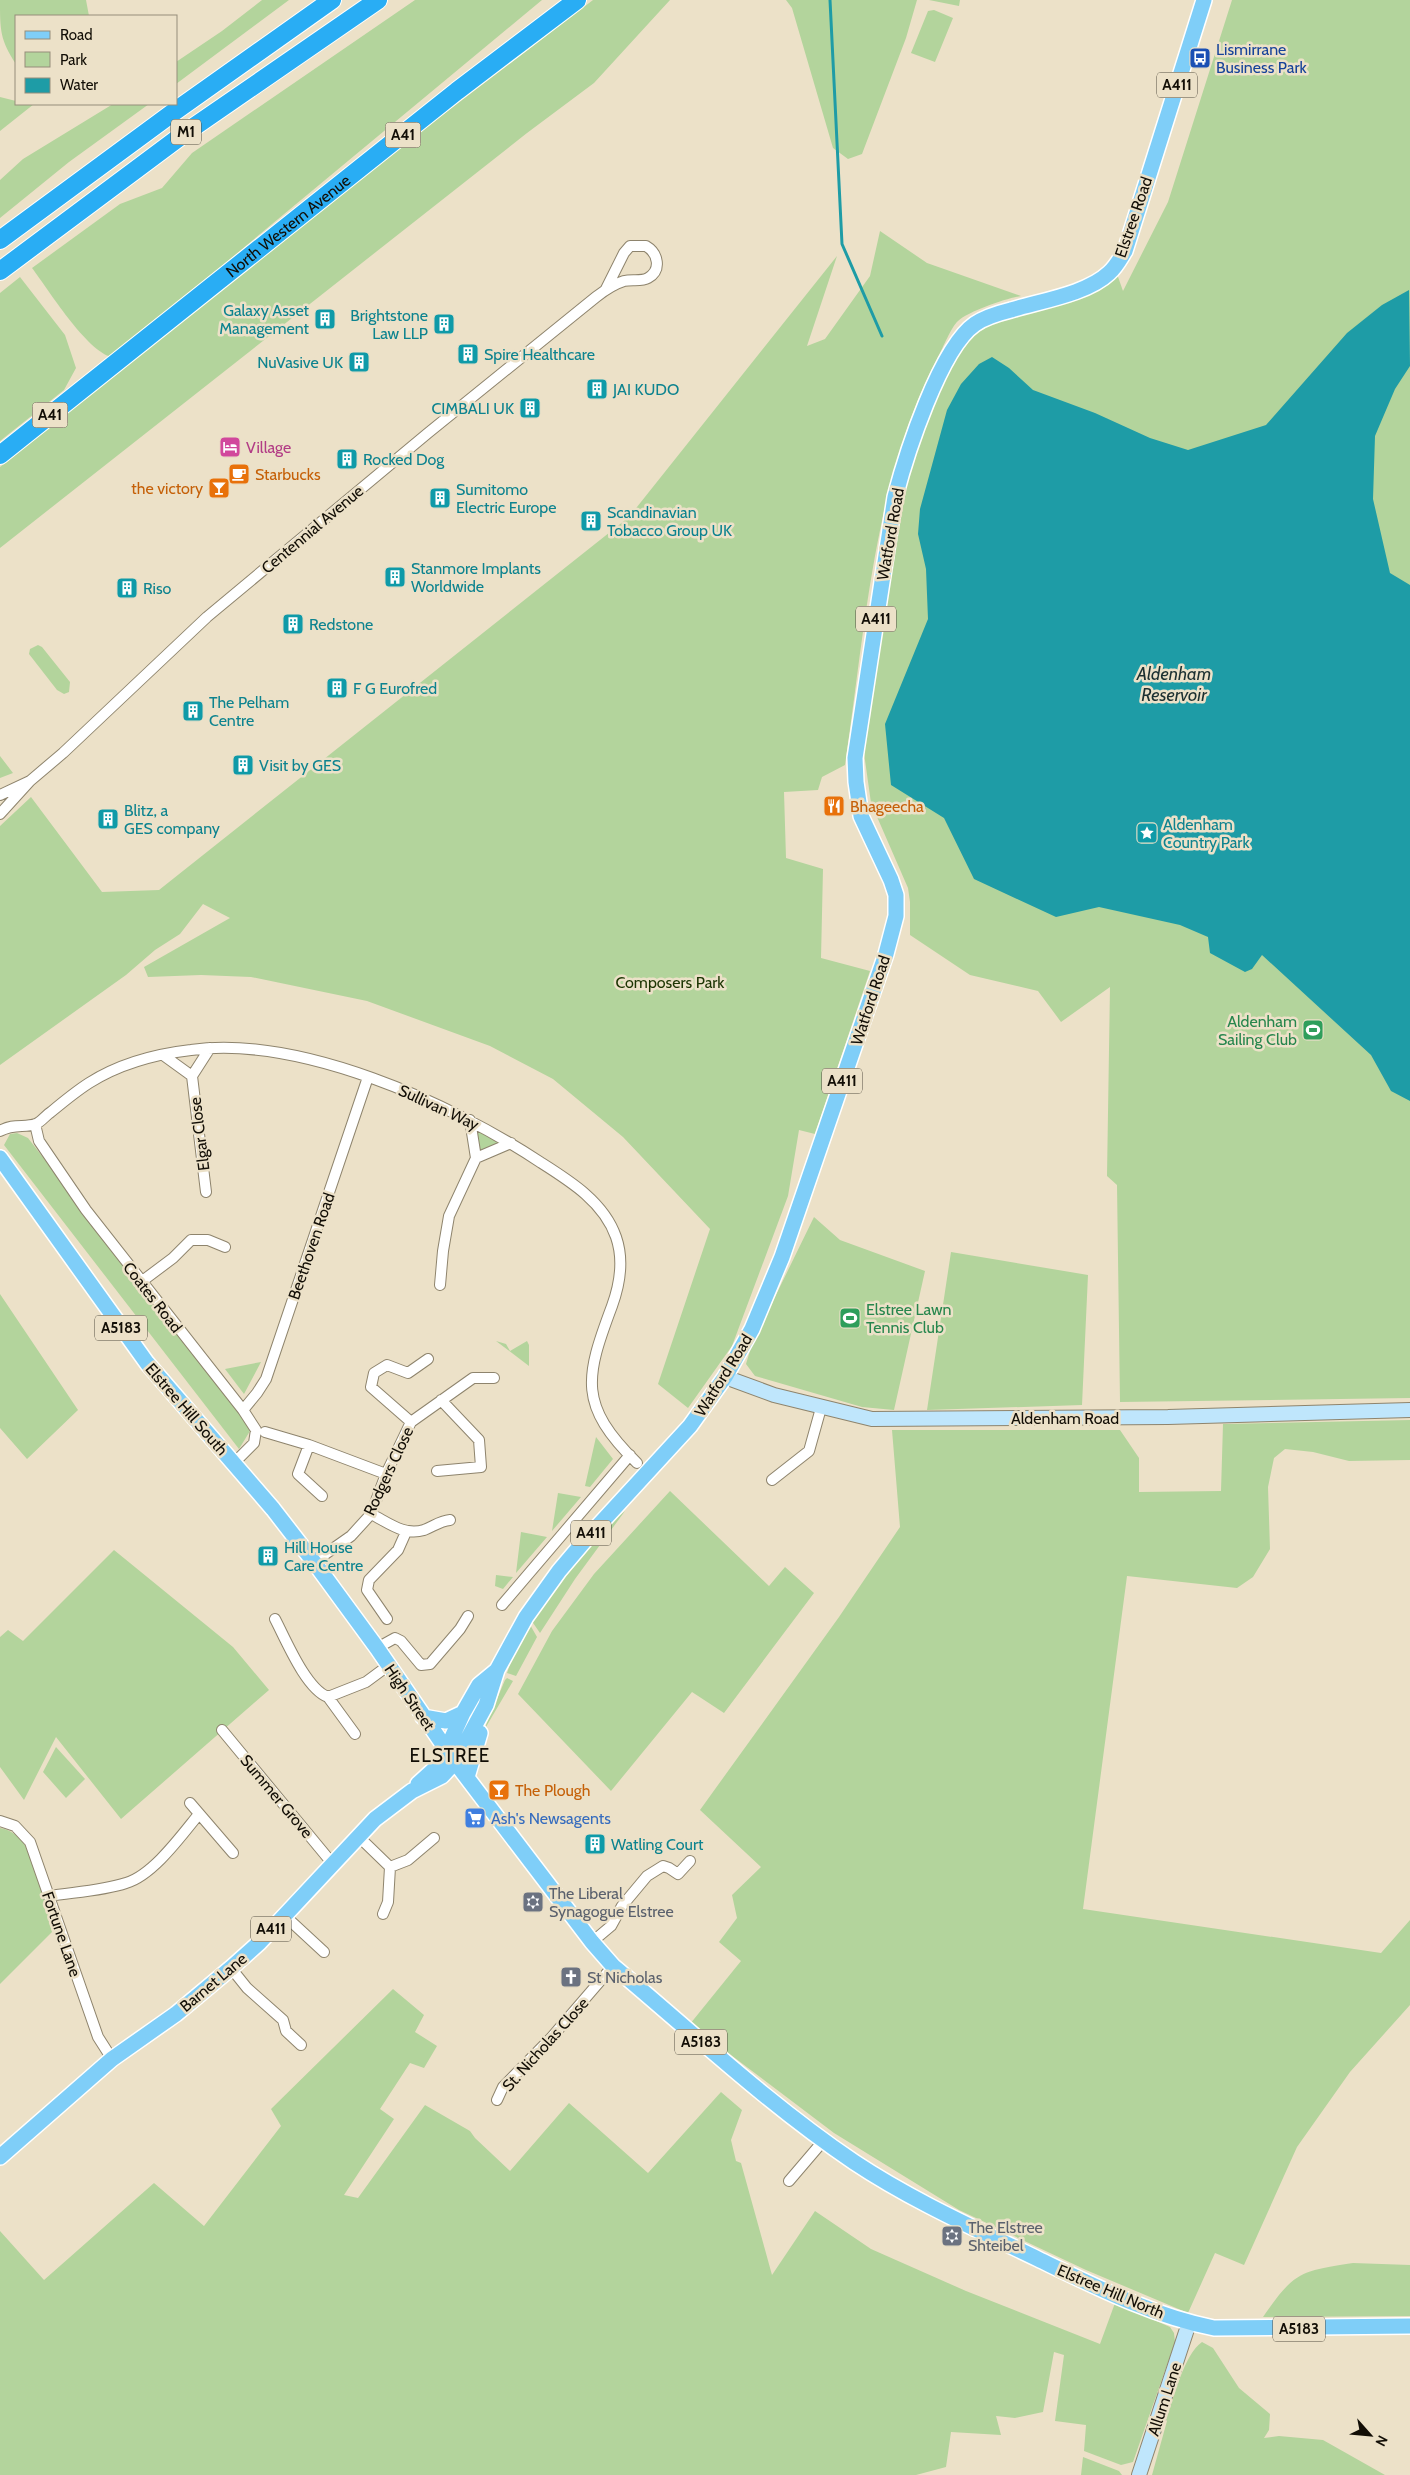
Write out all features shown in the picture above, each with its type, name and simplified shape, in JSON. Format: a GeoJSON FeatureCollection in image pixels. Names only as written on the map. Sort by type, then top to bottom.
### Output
{"type":"FeatureCollection","features":[{"type":"Feature","properties":{"kind":"highway","name":"M1"},"geometry":{"type":"LineString","coordinates":[[0,240],[163,119],[332,0]]}},
{"type":"Feature","properties":{"kind":"highway","name":"M1"},"geometry":{"type":"LineString","coordinates":[[0,271],[186,133],[378,0]]}},
{"type":"Feature","properties":{"kind":"highway","name":"North Western Avenue"},"geometry":{"type":"LineString","coordinates":[[0,455],[457,91],[577,0]]}},
{"type":"Feature","properties":{"kind":"main road","name":"Elstree Road"},"geometry":{"type":"LineString","coordinates":[[958,339],[975,324],[994,315],[1088,287],[1109,273],[1117,264],[1125,251],[1204,0]]}},
{"type":"Feature","properties":{"kind":"main road","name":"Watford Road"},"geometry":{"type":"LineString","coordinates":[[455,1762],[486,1705],[497,1670],[526,1618],[559,1571],[690,1426],[725,1377],[752,1329],[782,1257],[883,962],[896,916],[894,888],[859,807],[855,758],[895,497],[904,461],[924,410],[947,357],[958,339]]}},
{"type":"Feature","properties":{"kind":"main road","name":"Elstree Hill South"},"geometry":{"type":"LineString","coordinates":[[0,1158],[123,1331],[147,1362],[254,1487]]}},
{"type":"Feature","properties":{"kind":"main road","name":"High Street"},"geometry":{"type":"LineString","coordinates":[[254,1487],[314,1562],[389,1665],[423,1718],[455,1762],[592,1942],[613,1966],[647,1994]]}},
{"type":"Feature","properties":{"kind":"main road","name":"Watford Road"},"geometry":{"type":"LineString","coordinates":[[446,1749],[479,1685],[497,1670]]}},
{"type":"Feature","properties":{"kind":"main road"},"geometry":{"type":"LineString","coordinates":[[467,1777],[486,1705]]}},
{"type":"Feature","properties":{"kind":"main road"},"geometry":{"type":"LineString","coordinates":[[423,1718],[446,1721],[463,1713]]}},
{"type":"Feature","properties":{"kind":"main road","name":"Barnet Lane"},"geometry":{"type":"LineString","coordinates":[[0,2157],[112,2059],[176,2014],[231,1968],[375,1819],[412,1791],[440,1764],[446,1749]]}},
{"type":"Feature","properties":{"kind":"main road","name":"Barnet Lane"},"geometry":{"type":"LineString","coordinates":[[412,1791],[442,1776],[455,1762]]}},
{"type":"Feature","properties":{"kind":"main road","name":"Elstree Hill North"},"geometry":{"type":"LineString","coordinates":[[647,1994],[756,2090],[877,2177],[1067,2273],[1189,2323]]}},
{"type":"Feature","properties":{"kind":"main road","name":"A5183"},"geometry":{"type":"LineString","coordinates":[[1189,2323],[1214,2328],[1410,2326]]}},
{"type":"Feature","properties":{"kind":"street"},"geometry":{"type":"LineString","coordinates":[[635,245],[646,246],[655,253],[657,259],[655,270],[647,278],[624,281],[606,289],[627,249],[635,245]]}},
{"type":"Feature","properties":{"kind":"street"},"geometry":{"type":"LineString","coordinates":[[622,258],[621,263],[626,274],[635,280]]}},
{"type":"Feature","properties":{"kind":"street","name":"Centennial Avenue"},"geometry":{"type":"LineString","coordinates":[[0,795],[30,781],[64,754],[208,617],[428,433],[606,289]]}},
{"type":"Feature","properties":{"kind":"street","name":"Centennial Avenue"},"geometry":{"type":"LineString","coordinates":[[0,814],[30,781]]}},
{"type":"Feature","properties":{"kind":"street","name":"Sullivan Way"},"geometry":{"type":"LineString","coordinates":[[35,1124],[89,1083],[123,1066],[164,1055],[210,1048],[243,1048],[315,1062],[368,1077],[416,1095],[470,1120],[511,1143],[555,1172],[591,1199],[602,1210],[616,1238],[620,1255],[620,1276],[615,1297],[594,1353],[591,1371],[597,1411],[608,1432],[633,1459],[502,1605]]}},
{"type":"Feature","properties":{"kind":"street","name":"Elgar Close"},"geometry":{"type":"LineString","coordinates":[[206,1192],[192,1076],[210,1048]]}},
{"type":"Feature","properties":{"kind":"street","name":"Elgar Close"},"geometry":{"type":"LineString","coordinates":[[164,1055],[192,1076]]}},
{"type":"Feature","properties":{"kind":"street","name":"Beethoven Road"},"geometry":{"type":"LineString","coordinates":[[243,1410],[258,1393],[266,1379],[368,1077]]}},
{"type":"Feature","properties":{"kind":"street"},"geometry":{"type":"LineString","coordinates":[[440,1285],[449,1216],[476,1158],[470,1120]]}},
{"type":"Feature","properties":{"kind":"street"},"geometry":{"type":"LineString","coordinates":[[0,1131],[10,1125],[35,1124]]}},
{"type":"Feature","properties":{"kind":"street","name":"Coates Road"},"geometry":{"type":"LineString","coordinates":[[35,1124],[39,1141],[86,1210],[243,1410],[256,1430],[249,1450],[234,1464]]}},
{"type":"Feature","properties":{"kind":"street"},"geometry":{"type":"LineString","coordinates":[[476,1158],[511,1143]]}},
{"type":"Feature","properties":{"kind":"street"},"geometry":{"type":"LineString","coordinates":[[141,1282],[173,1258],[191,1240],[208,1240],[225,1247]]}},
{"type":"Feature","properties":{"kind":"street"},"geometry":{"type":"LineString","coordinates":[[411,1422],[371,1387],[374,1373],[387,1365],[408,1373],[428,1359]]}},
{"type":"Feature","properties":{"kind":"street","name":"Aldenham Road"},"geometry":{"type":"LineString","coordinates":[[725,1377],[774,1395],[821,1408],[872,1418],[1168,1417],[1410,1410]]}},
{"type":"Feature","properties":{"kind":"street","name":"Rodgers Close"},"geometry":{"type":"LineString","coordinates":[[314,1562],[351,1536],[371,1514],[386,1474],[411,1422],[473,1378],[494,1378]]}},
{"type":"Feature","properties":{"kind":"street"},"geometry":{"type":"LineString","coordinates":[[437,1471],[482,1467],[479,1440],[441,1400]]}},
{"type":"Feature","properties":{"kind":"street"},"geometry":{"type":"LineString","coordinates":[[772,1480],[809,1451],[821,1408]]}},
{"type":"Feature","properties":{"kind":"street"},"geometry":{"type":"LineString","coordinates":[[265,1432],[310,1445],[386,1474]]}},
{"type":"Feature","properties":{"kind":"street"},"geometry":{"type":"LineString","coordinates":[[310,1445],[298,1474],[322,1496]]}},
{"type":"Feature","properties":{"kind":"street"},"geometry":{"type":"LineString","coordinates":[[371,1514],[406,1532],[424,1530],[441,1521],[450,1520]]}},
{"type":"Feature","properties":{"kind":"street"},"geometry":{"type":"LineString","coordinates":[[388,1619],[367,1590],[369,1580],[398,1550],[406,1532]]}},
{"type":"Feature","properties":{"kind":"street"},"geometry":{"type":"LineString","coordinates":[[377,1648],[395,1638],[401,1641],[420,1664],[430,1664],[460,1629],[468,1616]]}},
{"type":"Feature","properties":{"kind":"street"},"geometry":{"type":"LineString","coordinates":[[275,1619],[299,1665],[355,1734]]}},
{"type":"Feature","properties":{"kind":"street"},"geometry":{"type":"LineString","coordinates":[[324,1696],[366,1682],[389,1665]]}},
{"type":"Feature","properties":{"kind":"street","name":"Summer Grove"},"geometry":{"type":"LineString","coordinates":[[222,1730],[332,1862]]}},
{"type":"Feature","properties":{"kind":"street"},"geometry":{"type":"LineString","coordinates":[[190,1803],[232,1853]]}},
{"type":"Feature","properties":{"kind":"street"},"geometry":{"type":"LineString","coordinates":[[49,1896],[127,1883],[145,1872],[168,1852],[199,1814]]}},
{"type":"Feature","properties":{"kind":"street","name":"Fortune Lane"},"geometry":{"type":"LineString","coordinates":[[0,1821],[15,1826],[30,1842],[98,2037],[112,2059]]}},
{"type":"Feature","properties":{"kind":"street"},"geometry":{"type":"LineString","coordinates":[[358,1836],[390,1867],[388,1902],[382,1914]]}},
{"type":"Feature","properties":{"kind":"street"},"geometry":{"type":"LineString","coordinates":[[390,1867],[408,1860],[434,1838]]}},
{"type":"Feature","properties":{"kind":"street"},"geometry":{"type":"LineString","coordinates":[[592,1942],[611,1926],[622,1906],[647,1876],[663,1866],[678,1874],[690,1861]]}},
{"type":"Feature","properties":{"kind":"street"},"geometry":{"type":"LineString","coordinates":[[284,1915],[324,1952]]}},
{"type":"Feature","properties":{"kind":"street","name":"St. Nicholas Close"},"geometry":{"type":"LineString","coordinates":[[497,2100],[503,2087],[551,2038],[613,1966]]}},
{"type":"Feature","properties":{"kind":"street"},"geometry":{"type":"LineString","coordinates":[[231,1968],[247,1988],[283,2020],[286,2031],[301,2045]]}},
{"type":"Feature","properties":{"kind":"street"},"geometry":{"type":"LineString","coordinates":[[789,2181],[824,2140]]}},
{"type":"Feature","properties":{"kind":"street","name":"Allum Lane"},"geometry":{"type":"LineString","coordinates":[[1139,2475],[1189,2323]]}},
{"type":"Feature","properties":{"kind":"green space"},"geometry":{"type":"Polygon","coordinates":[[[0,0],[86,0],[89,15],[15,15],[15,62],[4,41],[0,19],[0,0]]]}},
{"type":"Feature","properties":{"kind":"green space"},"geometry":{"type":"Polygon","coordinates":[[[262,0],[289,0],[178,83],[178,61],[222,31],[262,0]]]}},
{"type":"Feature","properties":{"kind":"green space"},"geometry":{"type":"Polygon","coordinates":[[[415,0],[542,0],[112,357],[102,353],[91,344],[32,268],[120,204],[162,188],[192,153],[415,0]]]}},
{"type":"Feature","properties":{"kind":"green space"},"geometry":{"type":"Polygon","coordinates":[[[593,0],[670,0],[594,83],[527,133],[0,548],[0,467],[411,139],[593,0]]]}},
{"type":"Feature","properties":{"kind":"green space"},"geometry":{"type":"Polygon","coordinates":[[[786,0],[917,0],[906,38],[862,154],[848,159],[833,148],[792,8],[786,0]]]}},
{"type":"Feature","properties":{"kind":"green space"},"geometry":{"type":"Polygon","coordinates":[[[929,0],[960,0],[959,6],[929,0]]]}},
{"type":"Feature","properties":{"kind":"green space","name":"Aldenham Country Park"},"geometry":{"type":"Polygon","coordinates":[[[1232,0],[1410,0],[1410,1398],[1120,1402],[1117,1185],[1107,1176],[1110,987],[1061,1022],[1038,991],[970,975],[910,935],[908,888],[871,803],[864,753],[894,530],[908,464],[938,389],[959,347],[982,325],[1117,274],[1123,291],[1168,202],[1232,0]]]}},
{"type":"Feature","properties":{"kind":"green space"},"geometry":{"type":"Polygon","coordinates":[[[934,10],[953,18],[935,62],[911,53],[928,11],[934,10]]]}},
{"type":"Feature","properties":{"kind":"green space"},"geometry":{"type":"Polygon","coordinates":[[[0,97],[15,101],[15,105],[33,105],[0,131],[0,97]]]}},
{"type":"Feature","properties":{"kind":"green space"},"geometry":{"type":"Polygon","coordinates":[[[111,105],[148,105],[69,162],[0,218],[0,180],[23,159],[111,105]]]}},
{"type":"Feature","properties":{"kind":"green space","name":"Composers Park"},"geometry":{"type":"Polygon","coordinates":[[[880,231],[927,263],[1021,296],[1007,299],[963,317],[955,324],[938,357],[916,404],[899,453],[886,504],[866,609],[845,765],[822,777],[818,790],[784,792],[786,858],[823,869],[821,958],[870,971],[815,1134],[799,1130],[788,1196],[732,1346],[688,1408],[658,1384],[710,1229],[623,1137],[553,1079],[490,1046],[367,1001],[251,977],[201,975],[148,977],[144,967],[230,918],[203,904],[180,934],[155,950],[126,975],[0,1065],[0,826],[31,797],[102,892],[159,890],[629,517],[837,256],[807,346],[825,339],[870,276],[880,231]]]}},
{"type":"Feature","properties":{"kind":"green space"},"geometry":{"type":"Polygon","coordinates":[[[20,277],[65,335],[76,368],[64,390],[0,441],[0,293],[20,277]]]}},
{"type":"Feature","properties":{"kind":"green space"},"geometry":{"type":"Polygon","coordinates":[[[38,645],[42,647],[70,682],[69,692],[64,694],[57,690],[29,654],[30,649],[38,645]]]}},
{"type":"Feature","properties":{"kind":"green space"},"geometry":{"type":"Polygon","coordinates":[[[0,756],[13,773],[0,778],[0,756]]]}},
{"type":"Feature","properties":{"kind":"green space"},"geometry":{"type":"Polygon","coordinates":[[[479,1131],[499,1143],[480,1152],[477,1132],[479,1131]]]}},
{"type":"Feature","properties":{"kind":"green space"},"geometry":{"type":"Polygon","coordinates":[[[17,1133],[28,1138],[245,1419],[250,1431],[239,1449],[4,1145],[10,1134],[17,1133]]]}},
{"type":"Feature","properties":{"kind":"green space","name":"Elstree Lawn Tennis Club"},"geometry":{"type":"Polygon","coordinates":[[[814,1217],[840,1240],[925,1271],[894,1410],[862,1407],[755,1376],[746,1364],[752,1344],[814,1217]]]}},
{"type":"Feature","properties":{"kind":"green space"},"geometry":{"type":"Polygon","coordinates":[[[951,1252],[1088,1275],[1082,1405],[927,1410],[951,1252]]]}},
{"type":"Feature","properties":{"kind":"green space"},"geometry":{"type":"Polygon","coordinates":[[[0,1294],[78,1410],[27,1459],[0,1428],[0,1294]]]}},
{"type":"Feature","properties":{"kind":"green space"},"geometry":{"type":"Polygon","coordinates":[[[496,1341],[506,1344],[510,1351],[527,1341],[529,1345],[529,1366],[496,1341]]]}},
{"type":"Feature","properties":{"kind":"green space"},"geometry":{"type":"Polygon","coordinates":[[[261,1362],[244,1394],[225,1369],[261,1362]]]}},
{"type":"Feature","properties":{"kind":"green space"},"geometry":{"type":"Polygon","coordinates":[[[1410,1420],[1410,1460],[1349,1461],[1313,1452],[1285,1449],[1274,1458],[1268,1487],[1270,1549],[1253,1577],[1237,1588],[1127,1576],[1083,1909],[1381,1953],[1410,1920],[1410,2005],[1350,2072],[1297,2147],[1244,2265],[1215,2253],[1188,2313],[1086,2270],[959,2210],[834,2133],[690,2024],[741,1961],[719,1942],[737,1918],[732,1895],[761,1867],[700,1810],[839,1617],[900,1527],[892,1430],[1120,1430],[1139,1458],[1139,1492],[1221,1491],[1223,1424],[1410,1420]]]}},
{"type":"Feature","properties":{"kind":"green space"},"geometry":{"type":"Polygon","coordinates":[[[596,1437],[613,1459],[590,1487],[585,1486],[596,1437]]]}},
{"type":"Feature","properties":{"kind":"green space"},"geometry":{"type":"Polygon","coordinates":[[[670,1491],[769,1586],[785,1567],[814,1593],[724,1713],[692,1692],[611,1791],[518,1694],[552,1631],[594,1574],[670,1491]]]}},
{"type":"Feature","properties":{"kind":"green space"},"geometry":{"type":"Polygon","coordinates":[[[558,1493],[581,1497],[552,1531],[558,1493]]]}},
{"type":"Feature","properties":{"kind":"green space"},"geometry":{"type":"Polygon","coordinates":[[[625,1511],[575,1579],[540,1633],[531,1620],[586,1548],[625,1511]]]}},
{"type":"Feature","properties":{"kind":"green space"},"geometry":{"type":"Polygon","coordinates":[[[521,1532],[547,1537],[516,1573],[521,1532]]]}},
{"type":"Feature","properties":{"kind":"green space"},"geometry":{"type":"Polygon","coordinates":[[[114,1550],[233,1647],[269,1690],[121,1819],[56,1737],[24,1800],[0,1767],[0,1637],[8,1630],[23,1641],[114,1550]]]}},
{"type":"Feature","properties":{"kind":"green space"},"geometry":{"type":"Polygon","coordinates":[[[496,1575],[513,1577],[503,1589],[495,1586],[496,1575]]]}},
{"type":"Feature","properties":{"kind":"green space"},"geometry":{"type":"Polygon","coordinates":[[[529,1623],[537,1637],[516,1676],[507,1673],[516,1646],[529,1623]]]}},
{"type":"Feature","properties":{"kind":"green space"},"geometry":{"type":"Polygon","coordinates":[[[507,1678],[513,1681],[483,1732],[505,1680],[507,1678]]]}},
{"type":"Feature","properties":{"kind":"green space"},"geometry":{"type":"Polygon","coordinates":[[[56,1747],[85,1779],[66,1798],[43,1772],[56,1747]]]}},
{"type":"Feature","properties":{"kind":"green space"},"geometry":{"type":"Polygon","coordinates":[[[0,1828],[13,1833],[23,1842],[31,1855],[38,1871],[52,1932],[0,1984],[0,1828]]]}},
{"type":"Feature","properties":{"kind":"green space"},"geometry":{"type":"Polygon","coordinates":[[[393,1989],[424,2015],[415,2032],[437,2046],[424,2068],[410,2063],[380,2109],[394,2119],[344,2195],[358,2198],[425,2105],[470,2131],[510,2171],[569,2103],[648,2173],[721,2092],[742,2110],[731,2140],[736,2161],[741,2163],[772,2275],[815,2211],[871,2249],[966,2291],[1100,2344],[1115,2303],[1170,2327],[1174,2333],[1175,2342],[1133,2462],[1121,2465],[1084,2451],[1086,2425],[1055,2421],[1064,2355],[1054,2352],[1043,2412],[1015,2418],[996,2416],[1001,2435],[951,2432],[946,2467],[916,2475],[0,2475],[0,2231],[44,2280],[154,2183],[204,2226],[281,2126],[271,2109],[393,1989]]]}},
{"type":"Feature","properties":{"kind":"green space"},"geometry":{"type":"Polygon","coordinates":[[[1353,2263],[1410,2265],[1410,2316],[1263,2317],[1291,2282],[1300,2276],[1321,2268],[1353,2263]]]}},
{"type":"Feature","properties":{"kind":"green space"},"geometry":{"type":"Polygon","coordinates":[[[1202,2342],[1213,2348],[1239,2388],[1270,2414],[1269,2430],[1264,2438],[1279,2436],[1323,2440],[1385,2475],[1152,2475],[1166,2420],[1180,2378],[1190,2356],[1202,2342]]]}},
{"type":"Feature","properties":{"kind":"green space"},"geometry":{"type":"Polygon","coordinates":[[[1083,2457],[1119,2471],[1122,2475],[1081,2475],[1083,2457]]]}},
{"type":"Feature","properties":{"kind":"water","name":"Aldenham Reservoir"},"geometry":{"type":"Polygon","coordinates":[[[1409,290],[1410,366],[1395,389],[1375,436],[1373,499],[1390,573],[1410,585],[1410,1101],[1391,1091],[1371,1055],[1262,955],[1252,969],[1245,972],[1210,953],[1208,937],[1180,925],[1099,907],[1056,917],[974,879],[944,818],[891,785],[885,724],[928,619],[926,569],[918,534],[920,509],[947,410],[961,384],[979,364],[992,357],[1009,368],[1033,390],[1095,413],[1150,438],[1188,450],[1266,425],[1347,333],[1382,305],[1409,290]]]}},
{"type":"Feature","properties":{"kind":"waterway"},"geometry":{"type":"LineString","coordinates":[[830,0],[842,244],[882,336]]}},
{"type":"Feature","properties":{"kind":"place","name":"Lismirrane Business Park"},"geometry":{"type":"Point","coordinates":[1200,58]}},
{"type":"Feature","properties":{"kind":"place","name":"Galaxy Asset Management"},"geometry":{"type":"Point","coordinates":[325,319]}},
{"type":"Feature","properties":{"kind":"place","name":"Brightstone Law LLP"},"geometry":{"type":"Point","coordinates":[444,324]}},
{"type":"Feature","properties":{"kind":"place","name":"Spire Healthcare"},"geometry":{"type":"Point","coordinates":[468,354]}},
{"type":"Feature","properties":{"kind":"place","name":"NuVasive UK"},"geometry":{"type":"Point","coordinates":[359,362]}},
{"type":"Feature","properties":{"kind":"place","name":"JAI KUDO"},"geometry":{"type":"Point","coordinates":[597,389]}},
{"type":"Feature","properties":{"kind":"place","name":"CIMBALI UK"},"geometry":{"type":"Point","coordinates":[530,408]}},
{"type":"Feature","properties":{"kind":"place","name":"Village"},"geometry":{"type":"Point","coordinates":[230,447]}},
{"type":"Feature","properties":{"kind":"place","name":"Rocked Dog"},"geometry":{"type":"Point","coordinates":[347,459]}},
{"type":"Feature","properties":{"kind":"place","name":"Starbucks"},"geometry":{"type":"Point","coordinates":[239,474]}},
{"type":"Feature","properties":{"kind":"place","name":"the victory"},"geometry":{"type":"Point","coordinates":[219,488]}},
{"type":"Feature","properties":{"kind":"place","name":"Sumitomo Electric Europe"},"geometry":{"type":"Point","coordinates":[440,498]}},
{"type":"Feature","properties":{"kind":"place","name":"Scandinavian Tobacco Group UK"},"geometry":{"type":"Point","coordinates":[591,521]}},
{"type":"Feature","properties":{"kind":"place","name":"Stanmore Implants Worldwide"},"geometry":{"type":"Point","coordinates":[395,577]}},
{"type":"Feature","properties":{"kind":"place","name":"Riso"},"geometry":{"type":"Point","coordinates":[127,588]}},
{"type":"Feature","properties":{"kind":"place","name":"Redstone"},"geometry":{"type":"Point","coordinates":[293,624]}},
{"type":"Feature","properties":{"kind":"place","name":"F G Eurofred"},"geometry":{"type":"Point","coordinates":[337,688]}},
{"type":"Feature","properties":{"kind":"place","name":"The Pelham Centre"},"geometry":{"type":"Point","coordinates":[193,711]}},
{"type":"Feature","properties":{"kind":"place","name":"Visit by GES"},"geometry":{"type":"Point","coordinates":[243,765]}},
{"type":"Feature","properties":{"kind":"place","name":"Bhageecha"},"geometry":{"type":"Point","coordinates":[834,806]}},
{"type":"Feature","properties":{"kind":"place","name":"Blitz, a GES company"},"geometry":{"type":"Point","coordinates":[108,819]}},
{"type":"Feature","properties":{"kind":"place","name":"Aldenham Country Park"},"geometry":{"type":"Point","coordinates":[1147,833]}},
{"type":"Feature","properties":{"kind":"place","name":"Aldenham Sailing Club"},"geometry":{"type":"Point","coordinates":[1313,1030]}},
{"type":"Feature","properties":{"kind":"place","name":"Elstree Lawn Tennis Club"},"geometry":{"type":"Point","coordinates":[850,1318]}},
{"type":"Feature","properties":{"kind":"place","name":"Hill House Care Centre"},"geometry":{"type":"Point","coordinates":[268,1556]}},
{"type":"Feature","properties":{"kind":"place","name":"The Plough"},"geometry":{"type":"Point","coordinates":[499,1790]}},
{"type":"Feature","properties":{"kind":"place","name":"Ash's Newsagents"},"geometry":{"type":"Point","coordinates":[475,1818]}},
{"type":"Feature","properties":{"kind":"place","name":"Watling Court"},"geometry":{"type":"Point","coordinates":[595,1844]}},
{"type":"Feature","properties":{"kind":"place","name":"The Liberal Synagogue Elstree"},"geometry":{"type":"Point","coordinates":[533,1902]}},
{"type":"Feature","properties":{"kind":"place","name":"St Nicholas"},"geometry":{"type":"Point","coordinates":[571,1977]}},
{"type":"Feature","properties":{"kind":"place","name":"The Elstree Shteibel"},"geometry":{"type":"Point","coordinates":[952,2236]}},
{"type":"Feature","properties":{"kind":"district","name":"ELSTREE"},"geometry":{"type":"Point","coordinates":[450,1755]}}]}
